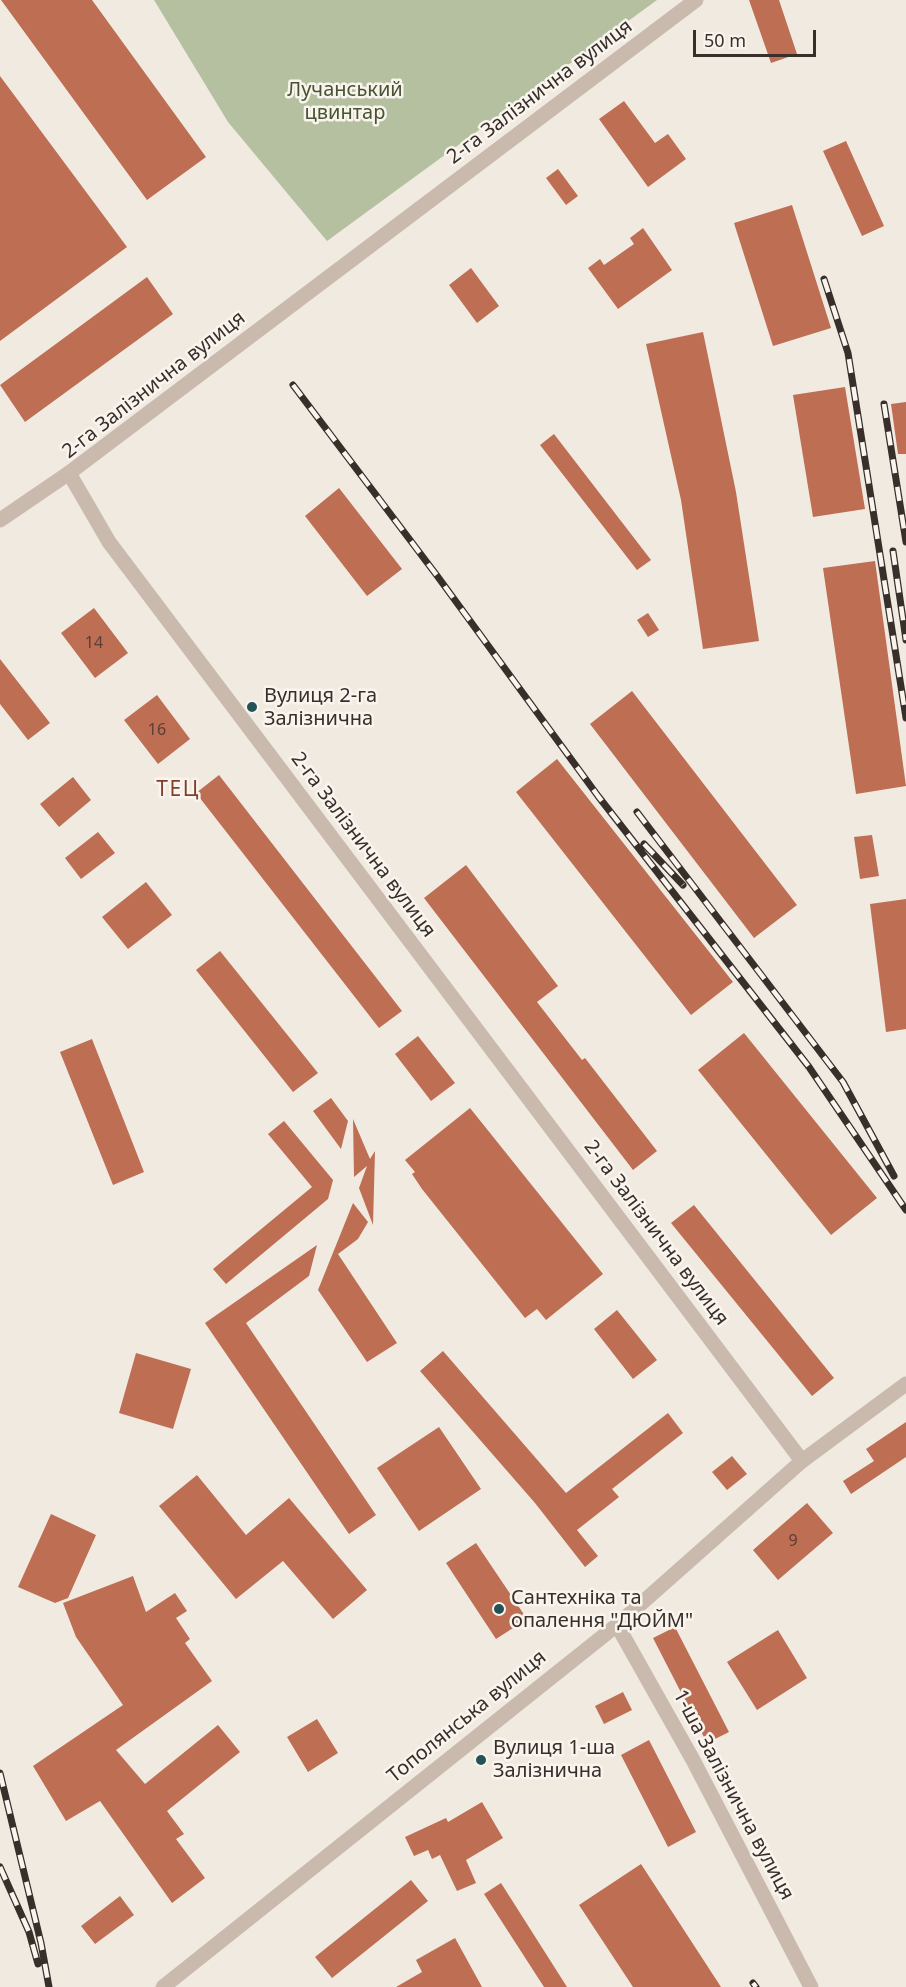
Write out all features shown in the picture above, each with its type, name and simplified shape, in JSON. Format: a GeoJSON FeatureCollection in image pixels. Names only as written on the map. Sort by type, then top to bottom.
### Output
{"type":"FeatureCollection","features":[{"type":"Feature","properties":{"kind":"street","name":"2-га Залізнична вулиця"},"geometry":{"type":"LineString","coordinates":[[696,0],[69,473],[110,542],[802,1461]]}},
{"type":"Feature","properties":{"kind":"street"},"geometry":{"type":"LineString","coordinates":[[0,520],[69,473]]}},
{"type":"Feature","properties":{"kind":"street","name":"Тополянська вулиця"},"geometry":{"type":"LineString","coordinates":[[163,1987],[617,1624],[802,1461],[906,1384]]}},
{"type":"Feature","properties":{"kind":"street","name":"1-ша Залізнична вулиця"},"geometry":{"type":"LineString","coordinates":[[617,1624],[693,1760],[811,1987]]}},
{"type":"Feature","properties":{"kind":"green space","name":"Лучанський цвинтар"},"geometry":{"type":"Polygon","coordinates":[[[154,0],[657,0],[327,241],[228,122],[154,0]]]}},
{"type":"Feature","properties":{"kind":"building"},"geometry":{"type":"Polygon","coordinates":[[[1,0],[92,0],[206,157],[147,200],[1,0]]]}},
{"type":"Feature","properties":{"kind":"building"},"geometry":{"type":"Polygon","coordinates":[[[749,0],[779,0],[797,54],[771,63],[749,0]]]}},
{"type":"Feature","properties":{"kind":"building"},"geometry":{"type":"Polygon","coordinates":[[[0,76],[127,247],[0,341],[0,76]]]}},
{"type":"Feature","properties":{"kind":"building"},"geometry":{"type":"Polygon","coordinates":[[[624,101],[655,143],[668,134],[686,159],[648,187],[599,119],[624,101]]]}},
{"type":"Feature","properties":{"kind":"building"},"geometry":{"type":"Polygon","coordinates":[[[846,141],[884,226],[862,236],[823,151],[846,141]]]}},
{"type":"Feature","properties":{"kind":"building"},"geometry":{"type":"Polygon","coordinates":[[[558,169],[578,196],[566,205],[546,178],[558,169]]]}},
{"type":"Feature","properties":{"kind":"building"},"geometry":{"type":"Polygon","coordinates":[[[792,205],[831,328],[773,346],[734,223],[792,205]]]}},
{"type":"Feature","properties":{"kind":"building"},"geometry":{"type":"Polygon","coordinates":[[[643,228],[672,270],[618,309],[588,268],[600,259],[604,265],[634,244],[630,238],[643,228]]]}},
{"type":"Feature","properties":{"kind":"building"},"geometry":{"type":"Polygon","coordinates":[[[471,268],[499,306],[477,323],[449,285],[471,268]]]}},
{"type":"Feature","properties":{"kind":"building"},"geometry":{"type":"Polygon","coordinates":[[[147,277],[173,314],[25,422],[0,385],[147,277]]]}},
{"type":"Feature","properties":{"kind":"building"},"geometry":{"type":"Polygon","coordinates":[[[703,332],[736,492],[759,641],[703,649],[681,500],[646,344],[703,332]]]}},
{"type":"Feature","properties":{"kind":"building"},"geometry":{"type":"Polygon","coordinates":[[[845,387],[865,509],[813,517],[793,395],[845,387]]]}},
{"type":"Feature","properties":{"kind":"building"},"geometry":{"type":"Polygon","coordinates":[[[906,402],[906,454],[898,454],[891,404],[906,402]]]}},
{"type":"Feature","properties":{"kind":"building"},"geometry":{"type":"Polygon","coordinates":[[[554,434],[651,560],[637,570],[540,445],[554,434]]]}},
{"type":"Feature","properties":{"kind":"building"},"geometry":{"type":"Polygon","coordinates":[[[339,488],[402,569],[367,596],[305,516],[339,488]]]}},
{"type":"Feature","properties":{"kind":"building"},"geometry":{"type":"Polygon","coordinates":[[[875,561],[906,786],[856,794],[823,568],[875,561]]]}},
{"type":"Feature","properties":{"kind":"building"},"geometry":{"type":"Polygon","coordinates":[[[94,608],[128,653],[95,678],[61,633],[94,608]]]}},
{"type":"Feature","properties":{"kind":"building"},"geometry":{"type":"Polygon","coordinates":[[[648,613],[659,630],[648,637],[637,620],[648,613]]]}},
{"type":"Feature","properties":{"kind":"building"},"geometry":{"type":"Polygon","coordinates":[[[0,659],[50,723],[28,740],[0,704],[0,659]]]}},
{"type":"Feature","properties":{"kind":"building"},"geometry":{"type":"Polygon","coordinates":[[[632,691],[797,905],[754,938],[590,724],[632,691]]]}},
{"type":"Feature","properties":{"kind":"building"},"geometry":{"type":"Polygon","coordinates":[[[157,695],[190,739],[158,764],[124,720],[157,695]]]}},
{"type":"Feature","properties":{"kind":"building"},"geometry":{"type":"Polygon","coordinates":[[[557,759],[733,982],[691,1015],[516,792],[557,759]]]}},
{"type":"Feature","properties":{"kind":"building"},"geometry":{"type":"Polygon","coordinates":[[[219,775],[402,1011],[379,1028],[196,793],[219,775]]]}},
{"type":"Feature","properties":{"kind":"building"},"geometry":{"type":"Polygon","coordinates":[[[73,777],[91,800],[59,827],[40,804],[73,777]]]}},
{"type":"Feature","properties":{"kind":"building"},"geometry":{"type":"Polygon","coordinates":[[[98,832],[115,853],[81,879],[65,858],[98,832]]]}},
{"type":"Feature","properties":{"kind":"building"},"geometry":{"type":"Polygon","coordinates":[[[872,835],[879,876],[860,879],[854,837],[872,835]]]}},
{"type":"Feature","properties":{"kind":"building"},"geometry":{"type":"Polygon","coordinates":[[[466,865],[558,986],[537,1002],[582,1060],[585,1058],[657,1151],[633,1170],[424,898],[466,865]]]}},
{"type":"Feature","properties":{"kind":"building"},"geometry":{"type":"Polygon","coordinates":[[[146,882],[172,915],[128,949],[102,917],[146,882]]]}},
{"type":"Feature","properties":{"kind":"building"},"geometry":{"type":"Polygon","coordinates":[[[906,899],[906,1029],[886,1032],[870,904],[906,899]]]}},
{"type":"Feature","properties":{"kind":"building"},"geometry":{"type":"Polygon","coordinates":[[[220,951],[318,1073],[293,1092],[196,970],[220,951]]]}},
{"type":"Feature","properties":{"kind":"building"},"geometry":{"type":"Polygon","coordinates":[[[744,1033],[877,1198],[831,1235],[698,1070],[744,1033]]]}},
{"type":"Feature","properties":{"kind":"building"},"geometry":{"type":"Polygon","coordinates":[[[418,1036],[455,1083],[431,1101],[395,1054],[418,1036]]]}},
{"type":"Feature","properties":{"kind":"building"},"geometry":{"type":"Polygon","coordinates":[[[92,1039],[144,1172],[113,1185],[60,1052],[92,1039]]]}},
{"type":"Feature","properties":{"kind":"building"},"geometry":{"type":"Polygon","coordinates":[[[331,1098],[348,1121],[341,1149],[313,1111],[331,1098]]]}},
{"type":"Feature","properties":{"kind":"building"},"geometry":{"type":"Polygon","coordinates":[[[470,1108],[603,1274],[546,1320],[537,1309],[525,1318],[422,1189],[412,1174],[415,1172],[405,1160],[470,1108]]]}},
{"type":"Feature","properties":{"kind":"building"},"geometry":{"type":"Polygon","coordinates":[[[353,1119],[370,1159],[375,1151],[373,1225],[359,1188],[367,1166],[354,1177],[353,1119]]]}},
{"type":"Feature","properties":{"kind":"building"},"geometry":{"type":"Polygon","coordinates":[[[284,1121],[333,1180],[328,1199],[226,1284],[213,1269],[312,1187],[268,1134],[284,1121]]]}},
{"type":"Feature","properties":{"kind":"building"},"geometry":{"type":"Polygon","coordinates":[[[353,1203],[368,1222],[358,1239],[338,1254],[397,1343],[367,1362],[318,1290],[353,1203]]]}},
{"type":"Feature","properties":{"kind":"building"},"geometry":{"type":"Polygon","coordinates":[[[694,1205],[834,1378],[812,1396],[671,1223],[694,1205]]]}},
{"type":"Feature","properties":{"kind":"building"},"geometry":{"type":"Polygon","coordinates":[[[317,1245],[309,1276],[246,1323],[376,1515],[349,1534],[205,1323],[317,1245]]]}},
{"type":"Feature","properties":{"kind":"building"},"geometry":{"type":"Polygon","coordinates":[[[617,1310],[657,1360],[633,1379],[594,1329],[617,1310]]]}},
{"type":"Feature","properties":{"kind":"building"},"geometry":{"type":"Polygon","coordinates":[[[443,1351],[566,1493],[668,1413],[683,1433],[612,1489],[619,1497],[577,1530],[598,1556],[585,1567],[535,1503],[420,1371],[443,1351]]]}},
{"type":"Feature","properties":{"kind":"building"},"geometry":{"type":"Polygon","coordinates":[[[136,1353],[191,1369],[173,1429],[119,1413],[136,1353]]]}},
{"type":"Feature","properties":{"kind":"building"},"geometry":{"type":"Polygon","coordinates":[[[906,1422],[906,1457],[851,1494],[843,1481],[874,1461],[866,1449],[906,1422]]]}},
{"type":"Feature","properties":{"kind":"building"},"geometry":{"type":"Polygon","coordinates":[[[439,1427],[481,1489],[419,1531],[377,1468],[439,1427]]]}},
{"type":"Feature","properties":{"kind":"building"},"geometry":{"type":"Polygon","coordinates":[[[732,1456],[747,1474],[727,1490],[712,1472],[732,1456]]]}},
{"type":"Feature","properties":{"kind":"building"},"geometry":{"type":"Polygon","coordinates":[[[197,1475],[246,1535],[289,1498],[367,1590],[333,1619],[283,1561],[236,1599],[159,1506],[197,1475]]]}},
{"type":"Feature","properties":{"kind":"building"},"geometry":{"type":"Polygon","coordinates":[[[807,1503],[833,1533],[778,1580],[753,1550],[807,1503]]]}},
{"type":"Feature","properties":{"kind":"building"},"geometry":{"type":"Polygon","coordinates":[[[51,1514],[96,1535],[68,1598],[55,1603],[18,1587],[51,1514]]]}},
{"type":"Feature","properties":{"kind":"building"},"geometry":{"type":"Polygon","coordinates":[[[476,1543],[527,1619],[496,1639],[446,1563],[476,1543]]]}},
{"type":"Feature","properties":{"kind":"building"},"geometry":{"type":"Polygon","coordinates":[[[133,1576],[146,1612],[175,1593],[187,1611],[176,1618],[190,1639],[185,1643],[212,1681],[116,1750],[145,1784],[218,1725],[240,1752],[167,1811],[184,1834],[176,1839],[205,1878],[172,1903],[100,1801],[66,1821],[33,1766],[123,1705],[76,1637],[63,1603],[133,1576]]]}},
{"type":"Feature","properties":{"kind":"building"},"geometry":{"type":"Polygon","coordinates":[[[675,1627],[729,1732],[707,1743],[653,1638],[675,1627]]]}},
{"type":"Feature","properties":{"kind":"building"},"geometry":{"type":"Polygon","coordinates":[[[778,1630],[807,1678],[757,1710],[727,1662],[778,1630]]]}},
{"type":"Feature","properties":{"kind":"building"},"geometry":{"type":"Polygon","coordinates":[[[623,1692],[632,1710],[604,1724],[595,1706],[623,1692]]]}},
{"type":"Feature","properties":{"kind":"building"},"geometry":{"type":"Polygon","coordinates":[[[317,1719],[338,1753],[308,1772],[287,1737],[317,1719]]]}},
{"type":"Feature","properties":{"kind":"building"},"geometry":{"type":"Polygon","coordinates":[[[649,1740],[696,1832],[668,1847],[621,1755],[649,1740]]]}},
{"type":"Feature","properties":{"kind":"building"},"geometry":{"type":"Polygon","coordinates":[[[482,1802],[503,1838],[466,1860],[476,1883],[457,1891],[440,1855],[432,1859],[428,1850],[414,1856],[405,1837],[446,1818],[448,1822],[482,1802]]]}},
{"type":"Feature","properties":{"kind":"building"},"geometry":{"type":"Polygon","coordinates":[[[641,1864],[721,1987],[633,1987],[579,1905],[641,1864]]]}},
{"type":"Feature","properties":{"kind":"building"},"geometry":{"type":"Polygon","coordinates":[[[411,1880],[428,1901],[332,1978],[315,1957],[411,1880]]]}},
{"type":"Feature","properties":{"kind":"building"},"geometry":{"type":"Polygon","coordinates":[[[501,1883],[567,1987],[544,1987],[484,1894],[501,1883]]]}},
{"type":"Feature","properties":{"kind":"building"},"geometry":{"type":"Polygon","coordinates":[[[120,1896],[134,1915],[95,1944],[81,1926],[120,1896]]]}},
{"type":"Feature","properties":{"kind":"building"},"geometry":{"type":"Polygon","coordinates":[[[455,1938],[482,1987],[396,1987],[422,1972],[416,1960],[455,1938]]]}},
{"type":"Feature","properties":{"kind":"railway"},"geometry":{"type":"LineString","coordinates":[[824,279],[848,353],[906,718]]}},
{"type":"Feature","properties":{"kind":"railway"},"geometry":{"type":"LineString","coordinates":[[293,385],[438,577],[598,796],[809,1067],[906,1210]]}},
{"type":"Feature","properties":{"kind":"railway"},"geometry":{"type":"LineString","coordinates":[[884,404],[906,542]]}},
{"type":"Feature","properties":{"kind":"railway"},"geometry":{"type":"LineString","coordinates":[[893,551],[906,640]]}},
{"type":"Feature","properties":{"kind":"railway"},"geometry":{"type":"LineString","coordinates":[[637,812],[843,1082],[894,1176]]}},
{"type":"Feature","properties":{"kind":"railway"},"geometry":{"type":"LineString","coordinates":[[644,844],[683,885]]}},
{"type":"Feature","properties":{"kind":"railway"},"geometry":{"type":"LineString","coordinates":[[0,1773],[41,1943],[49,1987]]}},
{"type":"Feature","properties":{"kind":"railway"},"geometry":{"type":"LineString","coordinates":[[0,1867],[29,1932],[38,1964]]}},
{"type":"Feature","properties":{"kind":"railway"},"geometry":{"type":"LineString","coordinates":[[753,1983],[756,1987]]}},
{"type":"Feature","properties":{"kind":"place","name":"Вулиця 2-га Залізнична"},"geometry":{"type":"Point","coordinates":[252,707]}},
{"type":"Feature","properties":{"kind":"place","name":"Сантехніка та опалення \"ДЮЙМ\""},"geometry":{"type":"Point","coordinates":[499,1609]}},
{"type":"Feature","properties":{"kind":"place","name":"Вулиця 1-ша Залізнична"},"geometry":{"type":"Point","coordinates":[481,1760]}},
{"type":"Feature","properties":{"kind":"district","name":"ТЕЦ"},"geometry":{"type":"Point","coordinates":[178,790]}}]}
